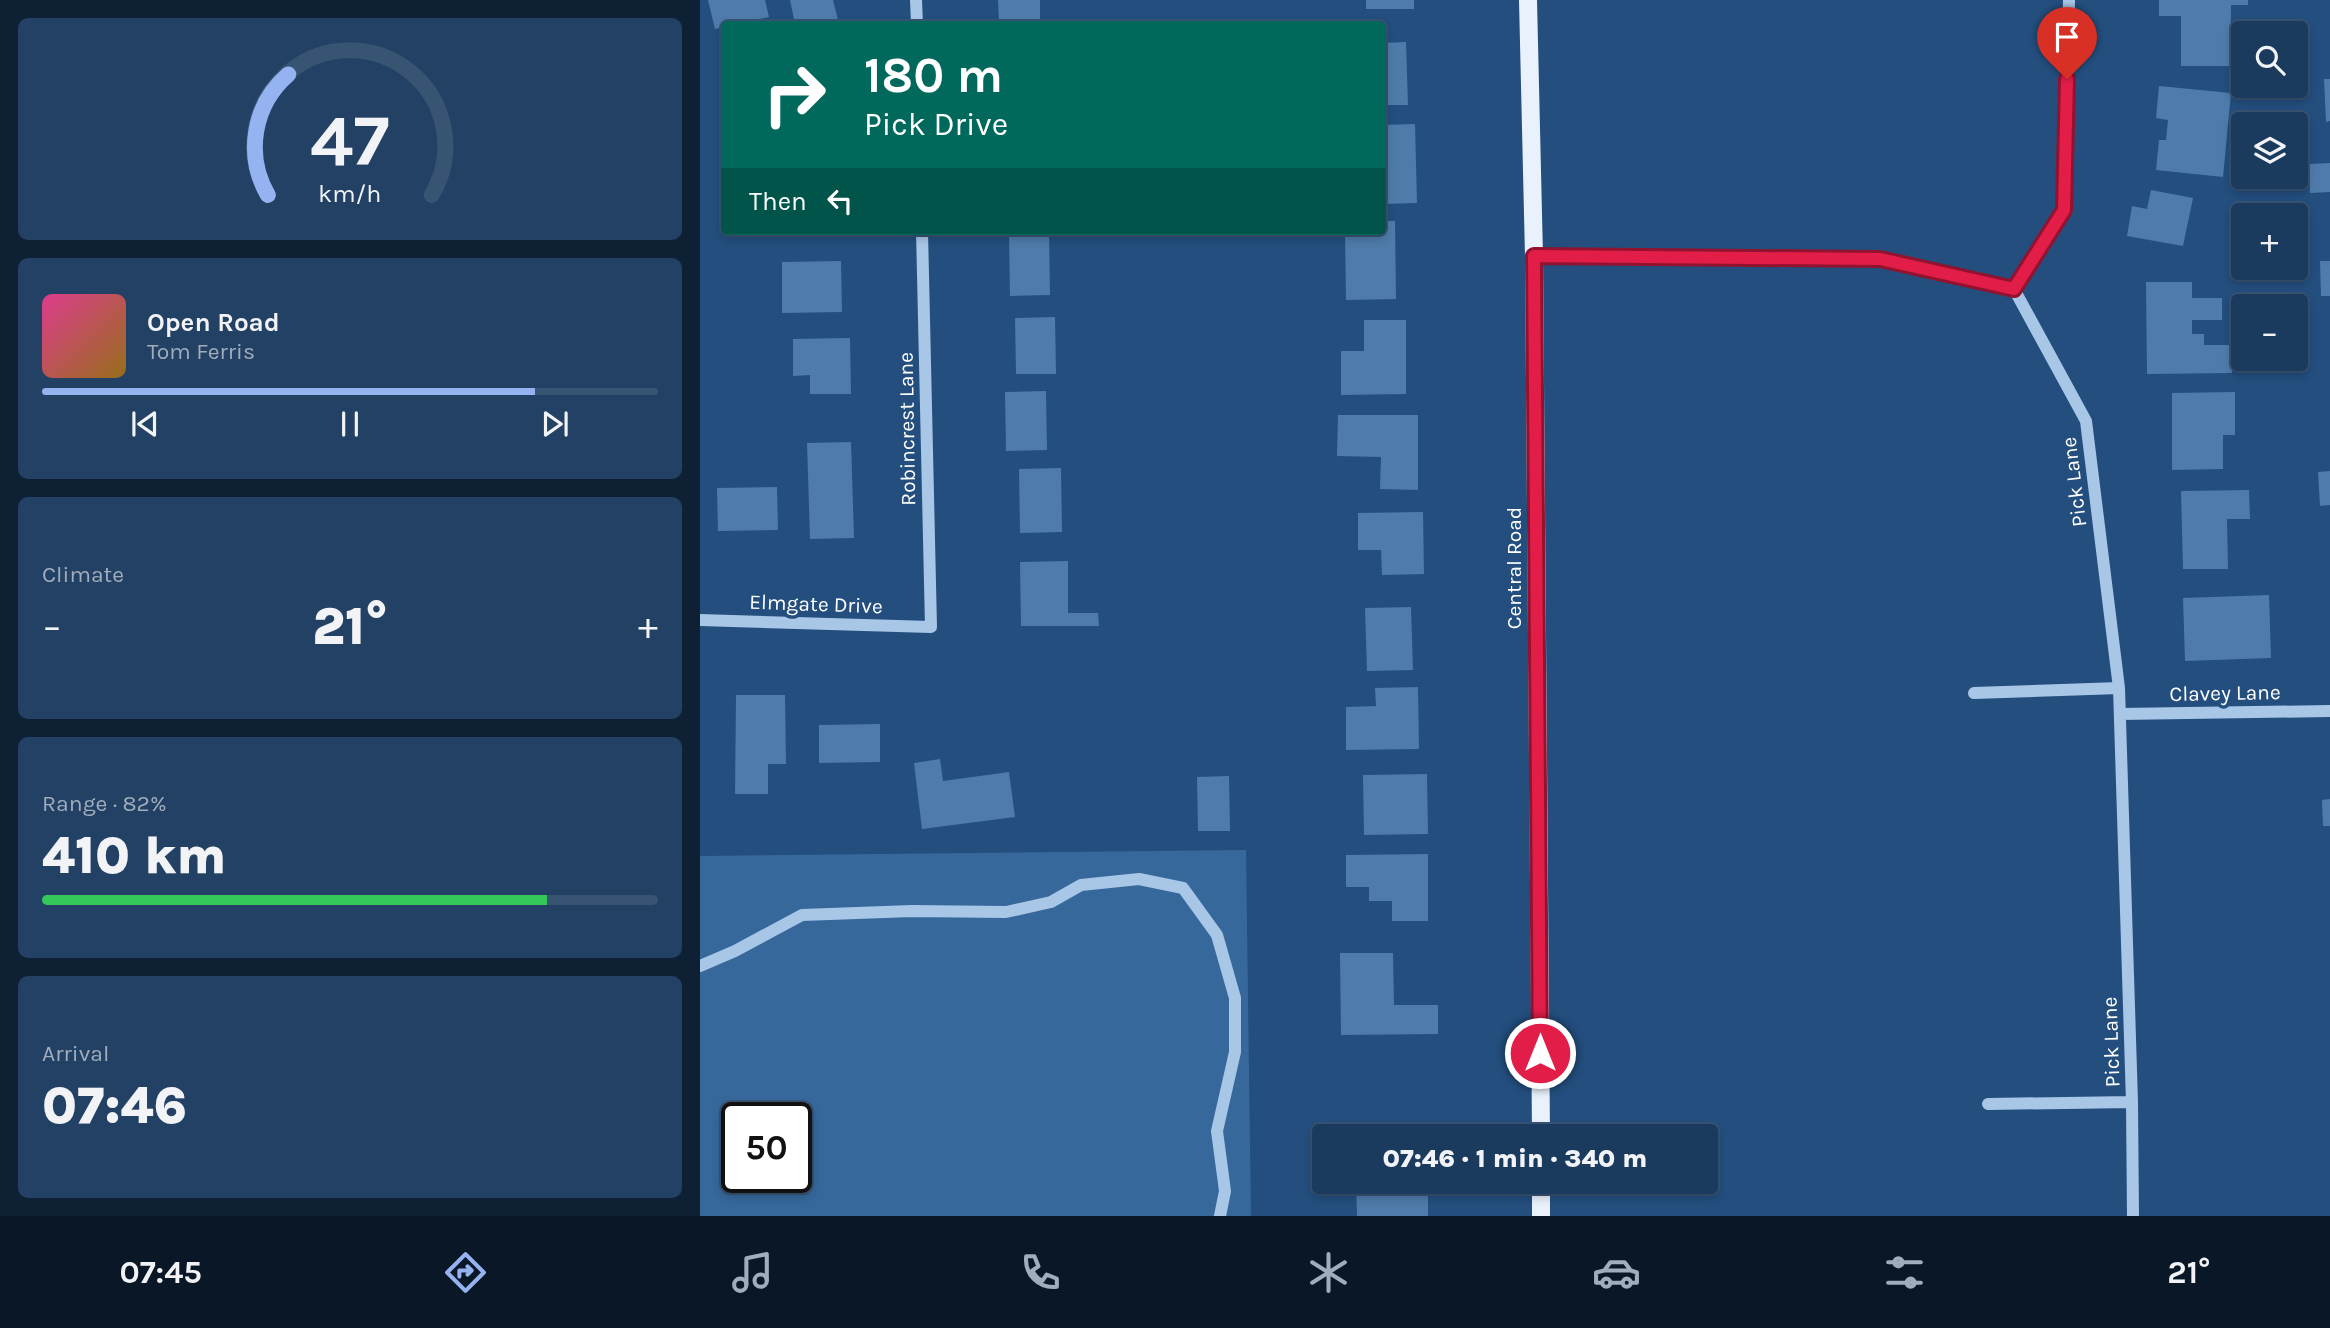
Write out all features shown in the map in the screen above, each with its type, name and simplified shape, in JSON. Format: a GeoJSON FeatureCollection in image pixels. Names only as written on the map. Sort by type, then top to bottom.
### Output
{"type":"FeatureCollection","features":[{"type":"Feature","properties":{"kind":"main road","name":"Central Road"},"geometry":{"type":"LineString","coordinates":[[1528,0],[1534,256],[1541,1124]]}},
{"type":"Feature","properties":{"kind":"main road"},"geometry":{"type":"LineString","coordinates":[[1541,1194],[1541,1216]]}},
{"type":"Feature","properties":{"kind":"street"},"geometry":{"type":"LineString","coordinates":[[916,0],[917,21]]}},
{"type":"Feature","properties":{"kind":"street"},"geometry":{"type":"LineString","coordinates":[[1534,256],[1880,259],[2014,289],[2064,210],[2069,0]]}},
{"type":"Feature","properties":{"kind":"street","name":"Robincrest Lane"},"geometry":{"type":"LineString","coordinates":[[922,235],[932,627]]}},
{"type":"Feature","properties":{"kind":"street","name":"Pick Lane"},"geometry":{"type":"LineString","coordinates":[[2014,289],[2086,421],[2119,688],[2133,1216]]}},
{"type":"Feature","properties":{"kind":"street","name":"Elmgate Drive"},"geometry":{"type":"LineString","coordinates":[[700,620],[932,627]]}},
{"type":"Feature","properties":{"kind":"street"},"geometry":{"type":"LineString","coordinates":[[1974,693],[2119,688]]}},
{"type":"Feature","properties":{"kind":"street","name":"Clavey Lane"},"geometry":{"type":"LineString","coordinates":[[2120,714],[2330,712]]}},
{"type":"Feature","properties":{"kind":"street"},"geometry":{"type":"LineString","coordinates":[[700,966],[735,951],[802,915],[912,911],[1006,912],[1051,902],[1081,885],[1139,879],[1183,888],[1217,935],[1235,998],[1235,1052],[1217,1131],[1226,1191],[1220,1216]]}},
{"type":"Feature","properties":{"kind":"street","name":"Pick Lane"},"geometry":{"type":"LineString","coordinates":[[1988,1104],[2132,1102]]}},
{"type":"Feature","properties":{"kind":"shaded area"},"geometry":{"type":"Polygon","coordinates":[[[1246,850],[1251,1216],[700,1216],[700,856],[1246,850]]]}},
{"type":"Feature","properties":{"kind":"building"},"geometry":{"type":"Polygon","coordinates":[[[708,0],[765,0],[769,17],[750,21],[721,21],[721,28],[715,29],[708,0]]]}},
{"type":"Feature","properties":{"kind":"building"},"geometry":{"type":"Polygon","coordinates":[[[790,0],[833,0],[838,21],[794,21],[790,0]]]}},
{"type":"Feature","properties":{"kind":"building"},"geometry":{"type":"Polygon","coordinates":[[[998,0],[1040,0],[1040,21],[999,21],[998,0]]]}},
{"type":"Feature","properties":{"kind":"building"},"geometry":{"type":"Polygon","coordinates":[[[1366,0],[1414,0],[1414,9],[1366,9],[1366,0]]]}},
{"type":"Feature","properties":{"kind":"building"},"geometry":{"type":"Polygon","coordinates":[[[2159,0],[2248,0],[2248,5],[2231,5],[2230,66],[2181,66],[2181,16],[2159,16],[2159,0]]]}},
{"type":"Feature","properties":{"kind":"building"},"geometry":{"type":"Polygon","coordinates":[[[1406,42],[1408,105],[1386,105],[1386,43],[1406,42]]]}},
{"type":"Feature","properties":{"kind":"building"},"geometry":{"type":"Polygon","coordinates":[[[2324,79],[2330,79],[2330,121],[2326,122],[2324,79]]]}},
{"type":"Feature","properties":{"kind":"building"},"geometry":{"type":"Polygon","coordinates":[[[2159,86],[2231,93],[2223,177],[2156,170],[2159,140],[2166,140],[2168,120],[2156,118],[2159,86]]]}},
{"type":"Feature","properties":{"kind":"building"},"geometry":{"type":"Polygon","coordinates":[[[1415,124],[1417,203],[1386,204],[1386,125],[1415,124]]]}},
{"type":"Feature","properties":{"kind":"building"},"geometry":{"type":"Polygon","coordinates":[[[2330,163],[2330,192],[2310,193],[2309,164],[2330,163]]]}},
{"type":"Feature","properties":{"kind":"building"},"geometry":{"type":"Polygon","coordinates":[[[2151,190],[2193,198],[2183,246],[2127,236],[2132,206],[2147,209],[2151,190]]]}},
{"type":"Feature","properties":{"kind":"building"},"geometry":{"type":"Polygon","coordinates":[[[1386,221],[1395,221],[1396,299],[1346,300],[1345,235],[1386,235],[1386,221]]]}},
{"type":"Feature","properties":{"kind":"building"},"geometry":{"type":"Polygon","coordinates":[[[1009,235],[1049,235],[1050,295],[1010,296],[1009,235]]]}},
{"type":"Feature","properties":{"kind":"building"},"geometry":{"type":"Polygon","coordinates":[[[841,261],[842,312],[782,313],[782,262],[841,261]]]}},
{"type":"Feature","properties":{"kind":"building"},"geometry":{"type":"Polygon","coordinates":[[[2320,261],[2330,261],[2330,296],[2321,296],[2320,261]]]}},
{"type":"Feature","properties":{"kind":"building"},"geometry":{"type":"Polygon","coordinates":[[[2146,282],[2192,282],[2192,298],[2222,298],[2222,320],[2192,320],[2192,334],[2204,334],[2204,345],[2231,345],[2232,373],[2147,374],[2146,282]]]}},
{"type":"Feature","properties":{"kind":"building"},"geometry":{"type":"Polygon","coordinates":[[[1055,317],[1056,374],[1016,374],[1015,318],[1055,317]]]}},
{"type":"Feature","properties":{"kind":"building"},"geometry":{"type":"Polygon","coordinates":[[[1364,320],[1406,320],[1406,394],[1341,395],[1341,351],[1364,351],[1364,320]]]}},
{"type":"Feature","properties":{"kind":"building"},"geometry":{"type":"Polygon","coordinates":[[[850,338],[851,394],[810,394],[810,375],[793,376],[793,339],[850,338]]]}},
{"type":"Feature","properties":{"kind":"building"},"geometry":{"type":"Polygon","coordinates":[[[1046,391],[1047,450],[1006,451],[1005,392],[1046,391]]]}},
{"type":"Feature","properties":{"kind":"building"},"geometry":{"type":"Polygon","coordinates":[[[2235,392],[2235,435],[2223,435],[2223,469],[2172,470],[2172,393],[2235,392]]]}},
{"type":"Feature","properties":{"kind":"building"},"geometry":{"type":"Polygon","coordinates":[[[1338,415],[1418,415],[1418,490],[1380,489],[1381,457],[1337,456],[1338,415]]]}},
{"type":"Feature","properties":{"kind":"building"},"geometry":{"type":"Polygon","coordinates":[[[851,442],[854,538],[810,539],[807,443],[851,442]]]}},
{"type":"Feature","properties":{"kind":"building"},"geometry":{"type":"Polygon","coordinates":[[[1061,468],[1062,532],[1020,533],[1019,469],[1061,468]]]}},
{"type":"Feature","properties":{"kind":"building"},"geometry":{"type":"Polygon","coordinates":[[[2330,471],[2330,505],[2320,506],[2318,472],[2330,471]]]}},
{"type":"Feature","properties":{"kind":"building"},"geometry":{"type":"Polygon","coordinates":[[[777,487],[778,530],[718,531],[717,488],[777,487]]]}},
{"type":"Feature","properties":{"kind":"building"},"geometry":{"type":"Polygon","coordinates":[[[2249,490],[2250,519],[2227,519],[2228,569],[2183,569],[2181,491],[2249,490]]]}},
{"type":"Feature","properties":{"kind":"building"},"geometry":{"type":"Polygon","coordinates":[[[1423,512],[1424,574],[1382,575],[1381,550],[1358,550],[1358,513],[1423,512]]]}},
{"type":"Feature","properties":{"kind":"building"},"geometry":{"type":"Polygon","coordinates":[[[1068,561],[1068,613],[1098,613],[1099,626],[1021,626],[1020,562],[1068,561]]]}},
{"type":"Feature","properties":{"kind":"building"},"geometry":{"type":"Polygon","coordinates":[[[2269,595],[2271,658],[2185,661],[2183,598],[2269,595]]]}},
{"type":"Feature","properties":{"kind":"building"},"geometry":{"type":"Polygon","coordinates":[[[1411,607],[1413,670],[1367,671],[1365,608],[1411,607]]]}},
{"type":"Feature","properties":{"kind":"building"},"geometry":{"type":"Polygon","coordinates":[[[1418,687],[1419,749],[1346,750],[1346,707],[1376,706],[1375,688],[1418,687]]]}},
{"type":"Feature","properties":{"kind":"building"},"geometry":{"type":"Polygon","coordinates":[[[736,695],[785,695],[786,764],[768,764],[768,794],[735,794],[736,695]]]}},
{"type":"Feature","properties":{"kind":"building"},"geometry":{"type":"Polygon","coordinates":[[[880,724],[880,762],[819,763],[819,725],[880,724]]]}},
{"type":"Feature","properties":{"kind":"building"},"geometry":{"type":"Polygon","coordinates":[[[940,759],[943,781],[1009,772],[1015,817],[922,829],[914,763],[940,759]]]}},
{"type":"Feature","properties":{"kind":"building"},"geometry":{"type":"Polygon","coordinates":[[[1427,774],[1428,834],[1364,835],[1363,775],[1427,774]]]}},
{"type":"Feature","properties":{"kind":"building"},"geometry":{"type":"Polygon","coordinates":[[[1229,776],[1230,831],[1198,831],[1197,777],[1229,776]]]}},
{"type":"Feature","properties":{"kind":"building"},"geometry":{"type":"Polygon","coordinates":[[[2330,799],[2330,826],[2323,826],[2322,800],[2330,799]]]}},
{"type":"Feature","properties":{"kind":"building"},"geometry":{"type":"Polygon","coordinates":[[[1428,854],[1428,921],[1392,921],[1392,901],[1369,901],[1369,887],[1346,887],[1346,855],[1428,854]]]}},
{"type":"Feature","properties":{"kind":"building"},"geometry":{"type":"Polygon","coordinates":[[[1340,953],[1393,953],[1394,1005],[1438,1005],[1438,1034],[1341,1035],[1340,953]]]}},
{"type":"Feature","properties":{"kind":"building"},"geometry":{"type":"Polygon","coordinates":[[[1356,1194],[1428,1194],[1428,1216],[1357,1216],[1356,1194]]]}},
{"type":"Feature","properties":{"kind":"route"},"geometry":{"type":"LineString","coordinates":[[1540,1053],[1534,256],[1880,259],[2014,289],[2064,210],[2067,79]]}}]}
